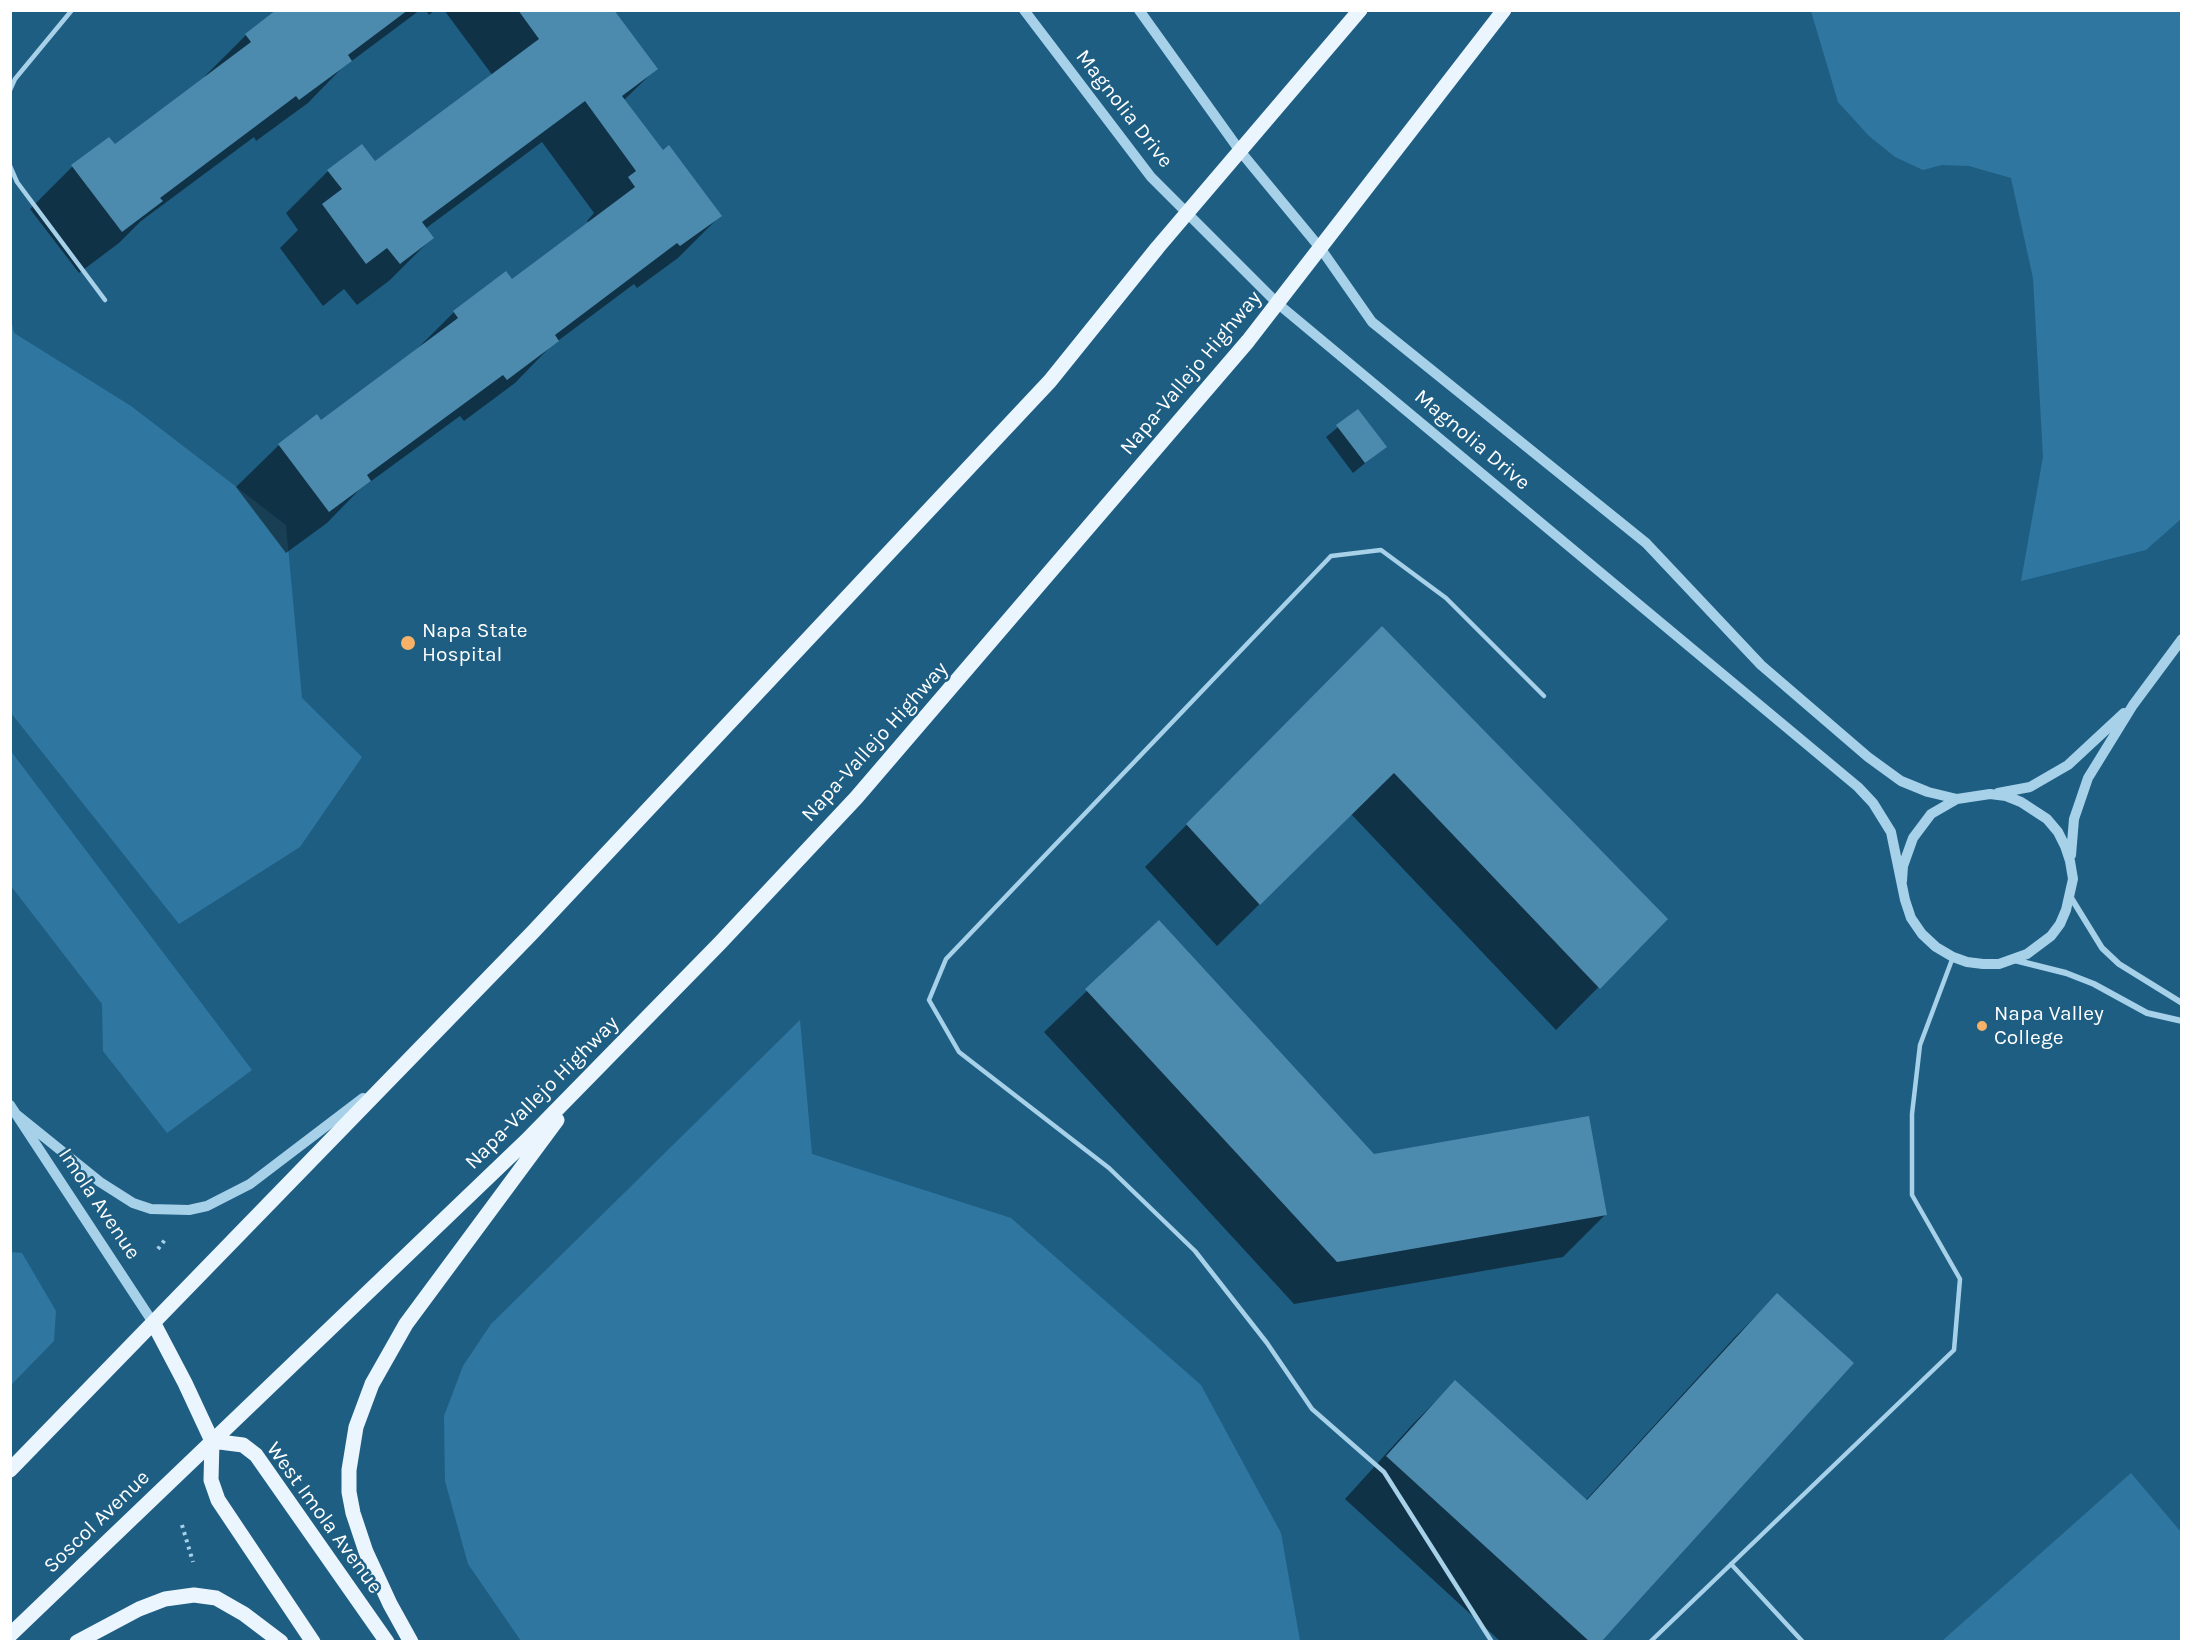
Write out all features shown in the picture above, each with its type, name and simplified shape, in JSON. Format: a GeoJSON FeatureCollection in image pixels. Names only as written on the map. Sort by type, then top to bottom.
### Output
{"type":"FeatureCollection","features":[{"type":"Feature","properties":{"kind":"main road"},"geometry":{"type":"LineString","coordinates":[[10,1470],[402,1069],[1042,389],[1187,213],[1360,10]]}},
{"type":"Feature","properties":{"kind":"main road","name":"Napa-Vallejo Highway"},"geometry":{"type":"LineString","coordinates":[[212,1441],[458,1207],[592,1074],[720,943],[856,798],[1241,350],[1503,10]]}},
{"type":"Feature","properties":{"kind":"main road"},"geometry":{"type":"LineString","coordinates":[[411,1641],[390,1604],[366,1552],[353,1513],[349,1492],[349,1470],[356,1427],[372,1384],[406,1324],[592,1074]]}},
{"type":"Feature","properties":{"kind":"main road"},"geometry":{"type":"LineString","coordinates":[[154,1324],[212,1441],[212,1480],[218,1500],[313,1641]]}},
{"type":"Feature","properties":{"kind":"main road","name":"Soscol Avenue"},"geometry":{"type":"LineString","coordinates":[[10,1635],[212,1441]]}},
{"type":"Feature","properties":{"kind":"main road","name":"West Imola Avenue"},"geometry":{"type":"LineString","coordinates":[[212,1441],[243,1445],[256,1455],[387,1641]]}},
{"type":"Feature","properties":{"kind":"main road"},"geometry":{"type":"LineString","coordinates":[[77,1641],[139,1609],[165,1599],[194,1595],[216,1598],[244,1614],[281,1641]]}},
{"type":"Feature","properties":{"kind":"street","name":"Magnolia Drive"},"geometry":{"type":"LineString","coordinates":[[1024,10],[1151,177],[1277,303],[1858,787],[1873,803],[1891,832],[1905,900],[1911,918],[1922,934],[1936,947],[1953,957],[1983,964],[1999,964],[2027,954],[2051,936],[2063,917],[2073,879],[2070,861],[2058,832],[2047,819],[2021,802],[2006,796],[1990,794],[1957,800],[1932,814],[1912,838],[1906,852],[1902,881]]}},
{"type":"Feature","properties":{"kind":"street","name":"Magnolia Drive"},"geometry":{"type":"LineString","coordinates":[[1139,10],[1240,150],[1321,249],[1372,322],[1646,543],[1761,665],[1868,757],[1901,781],[1957,800]]}},
{"type":"Feature","properties":{"kind":"street"},"geometry":{"type":"LineString","coordinates":[[2070,861],[2073,819],[2088,778],[2133,705],[2181,639]]}},
{"type":"Feature","properties":{"kind":"street"},"geometry":{"type":"LineString","coordinates":[[1990,794],[2030,788],[2068,765],[2133,705]]}},
{"type":"Feature","properties":{"kind":"street"},"geometry":{"type":"LineString","coordinates":[[2070,896],[2102,948],[2119,964],[2181,1003]]}},
{"type":"Feature","properties":{"kind":"street"},"geometry":{"type":"LineString","coordinates":[[2013,960],[2066,973],[2094,984],[2147,1013],[2181,1021]]}},
{"type":"Feature","properties":{"kind":"street"},"geometry":{"type":"LineString","coordinates":[[14,1110],[100,1182],[133,1203],[151,1209],[189,1210],[207,1206],[250,1185],[402,1069]]}},
{"type":"Feature","properties":{"kind":"street","name":"Imola Avenue"},"geometry":{"type":"LineString","coordinates":[[14,1110],[154,1324]]}},
{"type":"Feature","properties":{"kind":"lane"},"geometry":{"type":"LineString","coordinates":[[10,90],[15,80],[72,10]]}},
{"type":"Feature","properties":{"kind":"lane"},"geometry":{"type":"LineString","coordinates":[[10,166],[17,182],[105,300]]}},
{"type":"Feature","properties":{"kind":"lane"},"geometry":{"type":"LineString","coordinates":[[1492,1641],[1384,1472],[1312,1409],[1266,1343],[1195,1251],[1109,1168],[959,1052],[929,1000],[946,959],[1331,556],[1381,550],[1446,598],[1544,696]]}},
{"type":"Feature","properties":{"kind":"lane"},"geometry":{"type":"LineString","coordinates":[[1650,1641],[1954,1350],[1960,1279],[1912,1196],[1912,1114],[1920,1045],[1953,957]]}},
{"type":"Feature","properties":{"kind":"lane"},"geometry":{"type":"LineString","coordinates":[[1731,1564],[1803,1641]]}},
{"type":"Feature","properties":{"kind":"path"},"geometry":{"type":"LineString","coordinates":[[158,1249],[170,1234]]}},
{"type":"Feature","properties":{"kind":"path"},"geometry":{"type":"LineString","coordinates":[[182,1525],[193,1562]]}},
{"type":"Feature","properties":{"kind":"shaded area"},"geometry":{"type":"Polygon","coordinates":[[[1811,11],[2181,11],[2181,519],[2146,550],[2021,581],[2043,457],[2033,278],[2011,178],[1969,166],[1942,165],[1923,170],[1895,157],[1869,136],[1838,102],[1811,11]]]}},
{"type":"Feature","properties":{"kind":"shaded area"},"geometry":{"type":"Polygon","coordinates":[[[11,319],[14,333],[131,406],[286,525],[302,698],[362,757],[300,847],[179,924],[11,713],[11,319]]]}},
{"type":"Feature","properties":{"kind":"shaded area"},"geometry":{"type":"Polygon","coordinates":[[[10,750],[252,1070],[167,1133],[103,1051],[102,1004],[11,886],[10,750]]]}},
{"type":"Feature","properties":{"kind":"shaded area"},"geometry":{"type":"Polygon","coordinates":[[[800,1020],[812,1154],[1011,1218],[1201,1385],[1281,1533],[1300,1641],[521,1641],[468,1564],[445,1481],[444,1416],[463,1366],[491,1324],[800,1020]]]}},
{"type":"Feature","properties":{"kind":"shaded area"},"geometry":{"type":"Polygon","coordinates":[[[11,1252],[22,1253],[56,1311],[54,1341],[11,1385],[11,1252]]]}},
{"type":"Feature","properties":{"kind":"shaded area"},"geometry":{"type":"Polygon","coordinates":[[[2131,1473],[2181,1532],[2181,1641],[1942,1641],[2131,1473]]]}},
{"type":"Feature","properties":{"kind":"building"},"geometry":{"type":"Polygon","coordinates":[[[276,10],[408,10],[348,55],[352,61],[299,100],[296,96],[160,198],[163,201],[122,232],[71,165],[109,137],[115,144],[251,42],[245,34],[276,10]]]}},
{"type":"Feature","properties":{"kind":"building"},"geometry":{"type":"Polygon","coordinates":[[[518,10],[614,10],[658,69],[622,96],[663,150],[669,145],[722,216],[680,246],[677,243],[555,335],[559,341],[507,380],[503,375],[367,475],[371,481],[329,512],[278,444],[317,414],[321,420],[458,318],[453,311],[506,271],[512,279],[635,187],[628,177],[636,171],[585,101],[422,222],[434,238],[400,264],[387,248],[366,264],[322,204],[342,189],[327,170],[362,144],[375,161],[539,39],[518,10]]]}},
{"type":"Feature","properties":{"kind":"building"},"geometry":{"type":"Polygon","coordinates":[[[1358,409],[1387,447],[1365,463],[1336,425],[1358,409]]]}},
{"type":"Feature","properties":{"kind":"building"},"geometry":{"type":"Polygon","coordinates":[[[1382,626],[1668,919],[1600,989],[1394,773],[1260,905],[1186,824],[1382,626]]]}},
{"type":"Feature","properties":{"kind":"building"},"geometry":{"type":"Polygon","coordinates":[[[1159,920],[1374,1154],[1589,1116],[1607,1215],[1337,1262],[1085,989],[1159,920]]]}},
{"type":"Feature","properties":{"kind":"building"},"geometry":{"type":"Polygon","coordinates":[[[1777,1293],[1854,1363],[1601,1642],[1590,1642],[1386,1456],[1455,1380],[1587,1500],[1777,1293]]]}},
{"type":"Feature","properties":{"kind":"place","name":"Napa State Hospital"},"geometry":{"type":"Point","coordinates":[408,643]}},
{"type":"Feature","properties":{"kind":"place","name":"Napa Valley College"},"geometry":{"type":"Point","coordinates":[1982,1026]}}]}
